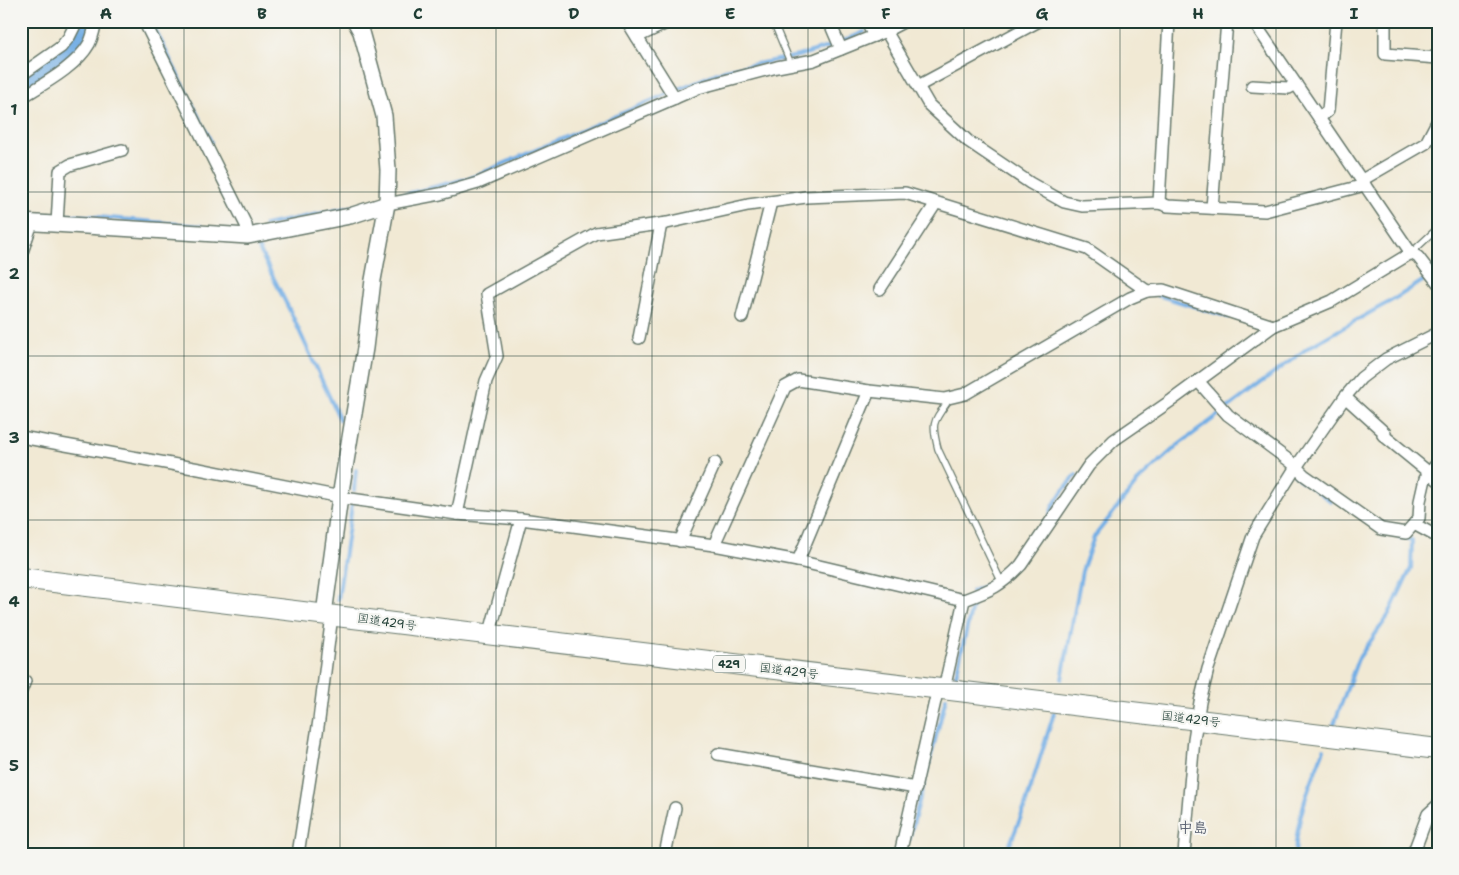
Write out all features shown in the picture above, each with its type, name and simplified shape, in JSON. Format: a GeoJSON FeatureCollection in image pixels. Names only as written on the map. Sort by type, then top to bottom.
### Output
{"type":"FeatureCollection","features":[{"type":"Feature","properties":{"kind":"highway","name":"国道429号"},"geometry":{"type":"LineString","coordinates":[[21,578],[328,614],[489,636],[941,688],[1438,750]]}},
{"type":"Feature","properties":{"kind":"street"},"geometry":{"type":"LineString","coordinates":[[21,75],[61,47],[77,21]]}},
{"type":"Feature","properties":{"kind":"street"},"geometry":{"type":"LineString","coordinates":[[21,98],[74,62],[84,52],[91,42],[96,21]]}},
{"type":"Feature","properties":{"kind":"street"},"geometry":{"type":"LineString","coordinates":[[144,21],[247,230]]}},
{"type":"Feature","properties":{"kind":"street"},"geometry":{"type":"LineString","coordinates":[[298,854],[320,710],[340,497],[387,204],[388,170],[384,116],[360,32],[355,21]]}},
{"type":"Feature","properties":{"kind":"street"},"geometry":{"type":"LineString","coordinates":[[628,21],[675,98]]}},
{"type":"Feature","properties":{"kind":"street"},"geometry":{"type":"LineString","coordinates":[[638,37],[671,21]]}},
{"type":"Feature","properties":{"kind":"street"},"geometry":{"type":"LineString","coordinates":[[829,21],[839,45]]}},
{"type":"Feature","properties":{"kind":"street"},"geometry":{"type":"LineString","coordinates":[[866,21],[874,36]]}},
{"type":"Feature","properties":{"kind":"street"},"geometry":{"type":"LineString","coordinates":[[21,255],[26,222],[57,219],[247,230],[350,216],[387,204],[440,194],[478,183],[698,88],[790,60],[814,60],[839,45],[874,36],[906,21]]}},
{"type":"Feature","properties":{"kind":"street"},"geometry":{"type":"LineString","coordinates":[[918,86],[1039,21]]}},
{"type":"Feature","properties":{"kind":"street"},"geometry":{"type":"LineString","coordinates":[[1160,202],[1169,21]]}},
{"type":"Feature","properties":{"kind":"street"},"geometry":{"type":"LineString","coordinates":[[1212,208],[1227,21]]}},
{"type":"Feature","properties":{"kind":"street"},"geometry":{"type":"LineString","coordinates":[[1253,21],[1412,253],[1418,257],[1434,278]]}},
{"type":"Feature","properties":{"kind":"street"},"geometry":{"type":"LineString","coordinates":[[1319,118],[1328,111],[1336,21]]}},
{"type":"Feature","properties":{"kind":"street"},"geometry":{"type":"LineString","coordinates":[[1385,21],[1385,54],[1438,58]]}},
{"type":"Feature","properties":{"kind":"street"},"geometry":{"type":"LineString","coordinates":[[886,31],[929,104],[950,126],[968,141],[1030,183],[1064,202],[1082,206],[1160,202],[1168,206],[1265,211],[1364,183],[1438,136]]}},
{"type":"Feature","properties":{"kind":"street"},"geometry":{"type":"LineString","coordinates":[[1252,86],[1289,88],[1296,84]]}},
{"type":"Feature","properties":{"kind":"street"},"geometry":{"type":"LineString","coordinates":[[1426,143],[1438,120]]}},
{"type":"Feature","properties":{"kind":"street"},"geometry":{"type":"LineString","coordinates":[[57,219],[60,171],[70,164],[122,150]]}},
{"type":"Feature","properties":{"kind":"street"},"geometry":{"type":"LineString","coordinates":[[457,514],[486,381],[498,356],[487,294],[596,233],[661,224],[748,205],[806,197],[905,193],[1087,249],[1147,291]]}},
{"type":"Feature","properties":{"kind":"street"},"geometry":{"type":"LineString","coordinates":[[742,317],[771,202]]}},
{"type":"Feature","properties":{"kind":"street"},"geometry":{"type":"LineString","coordinates":[[880,289],[936,203]]}},
{"type":"Feature","properties":{"kind":"street"},"geometry":{"type":"LineString","coordinates":[[639,338],[661,224]]}},
{"type":"Feature","properties":{"kind":"street"},"geometry":{"type":"LineString","coordinates":[[21,437],[340,497],[457,514],[521,519],[714,546],[798,561],[964,600],[991,590],[1002,583],[1021,565],[1089,465],[1114,440],[1273,326],[1332,301],[1412,253]]}},
{"type":"Feature","properties":{"kind":"street"},"geometry":{"type":"LineString","coordinates":[[714,546],[784,387],[798,380],[869,391],[944,399],[950,398],[965,394],[1130,298],[1147,291],[1163,290],[1273,326]]}},
{"type":"Feature","properties":{"kind":"street"},"geometry":{"type":"LineString","coordinates":[[1184,854],[1197,720],[1208,669],[1252,536],[1294,470],[1345,397],[1361,378],[1375,366],[1398,352],[1438,334]]}},
{"type":"Feature","properties":{"kind":"street"},"geometry":{"type":"LineString","coordinates":[[1198,381],[1223,410],[1294,470],[1381,529],[1406,533],[1419,518],[1420,501],[1425,479],[1433,477]]}},
{"type":"Feature","properties":{"kind":"street"},"geometry":{"type":"LineString","coordinates":[[798,561],[869,391]]}},
{"type":"Feature","properties":{"kind":"street"},"geometry":{"type":"LineString","coordinates":[[1345,397],[1385,433],[1384,435],[1433,477]]}},
{"type":"Feature","properties":{"kind":"street"},"geometry":{"type":"LineString","coordinates":[[1433,477],[1438,462]]}},
{"type":"Feature","properties":{"kind":"street"},"geometry":{"type":"LineString","coordinates":[[680,541],[715,463]]}},
{"type":"Feature","properties":{"kind":"street"},"geometry":{"type":"LineString","coordinates":[[489,636],[521,519]]}},
{"type":"Feature","properties":{"kind":"street"},"geometry":{"type":"LineString","coordinates":[[1414,524],[1438,537]]}},
{"type":"Feature","properties":{"kind":"street"},"geometry":{"type":"LineString","coordinates":[[900,854],[964,600]]}},
{"type":"Feature","properties":{"kind":"street"},"geometry":{"type":"LineString","coordinates":[[718,754],[916,788]]}},
{"type":"Feature","properties":{"kind":"street"},"geometry":{"type":"LineString","coordinates":[[1413,854],[1428,814],[1438,805]]}},
{"type":"Feature","properties":{"kind":"street"},"geometry":{"type":"LineString","coordinates":[[665,854],[676,808]]}},
{"type":"Feature","properties":{"kind":"lane"},"geometry":{"type":"LineString","coordinates":[[773,21],[790,60]]}},
{"type":"Feature","properties":{"kind":"lane"},"geometry":{"type":"LineString","coordinates":[[1412,253],[1438,228]]}},
{"type":"Feature","properties":{"kind":"lane"},"geometry":{"type":"LineString","coordinates":[[950,398],[937,416],[933,429],[938,449],[1002,583]]}},
{"type":"Feature","properties":{"kind":"waterway"},"geometry":{"type":"LineString","coordinates":[[21,85],[61,59],[78,43],[86,21]]}},
{"type":"Feature","properties":{"kind":"waterway"},"geometry":{"type":"LineString","coordinates":[[151,21],[211,142]]}},
{"type":"Feature","properties":{"kind":"waterway"},"geometry":{"type":"LineString","coordinates":[[876,27],[889,21]]}},
{"type":"Feature","properties":{"kind":"waterway"},"geometry":{"type":"LineString","coordinates":[[671,92],[724,70],[798,56],[831,46],[864,32]]}},
{"type":"Feature","properties":{"kind":"waterway"},"geometry":{"type":"LineString","coordinates":[[398,196],[470,178],[667,94]]}},
{"type":"Feature","properties":{"kind":"waterway"},"geometry":{"type":"LineString","coordinates":[[265,225],[366,204]]}},
{"type":"Feature","properties":{"kind":"waterway"},"geometry":{"type":"LineString","coordinates":[[21,215],[87,216],[201,226]]}},
{"type":"Feature","properties":{"kind":"waterway"},"geometry":{"type":"LineString","coordinates":[[256,243],[293,317],[340,420]]}},
{"type":"Feature","properties":{"kind":"waterway"},"geometry":{"type":"LineString","coordinates":[[1062,679],[1082,571],[1094,537],[1139,480],[1177,446],[1309,347],[1396,298],[1438,271]]}},
{"type":"Feature","properties":{"kind":"waterway"},"geometry":{"type":"LineString","coordinates":[[1157,295],[1229,317]]}},
{"type":"Feature","properties":{"kind":"waterway"},"geometry":{"type":"LineString","coordinates":[[354,490],[356,470]]}},
{"type":"Feature","properties":{"kind":"waterway"},"geometry":{"type":"LineString","coordinates":[[1295,474],[1331,501]]}},
{"type":"Feature","properties":{"kind":"waterway"},"geometry":{"type":"LineString","coordinates":[[1050,515],[1057,499],[1076,475]]}},
{"type":"Feature","properties":{"kind":"waterway"},"geometry":{"type":"LineString","coordinates":[[338,599],[352,505]]}},
{"type":"Feature","properties":{"kind":"waterway"},"geometry":{"type":"LineString","coordinates":[[1334,724],[1358,659],[1388,616],[1411,568],[1412,540],[1400,538]]}},
{"type":"Feature","properties":{"kind":"waterway"},"geometry":{"type":"LineString","coordinates":[[972,591],[989,584]]}},
{"type":"Feature","properties":{"kind":"waterway"},"geometry":{"type":"LineString","coordinates":[[956,675],[973,602]]}},
{"type":"Feature","properties":{"kind":"waterway"},"geometry":{"type":"LineString","coordinates":[[909,840],[946,698]]}},
{"type":"Feature","properties":{"kind":"waterway"},"geometry":{"type":"LineString","coordinates":[[1006,854],[1024,809],[1054,713]]}},
{"type":"Feature","properties":{"kind":"waterway"},"geometry":{"type":"LineString","coordinates":[[1295,854],[1301,813],[1324,749]]}},
{"type":"Feature","properties":{"kind":"district","name":"中島"},"geometry":{"type":"Point","coordinates":[1193,828]}}]}
